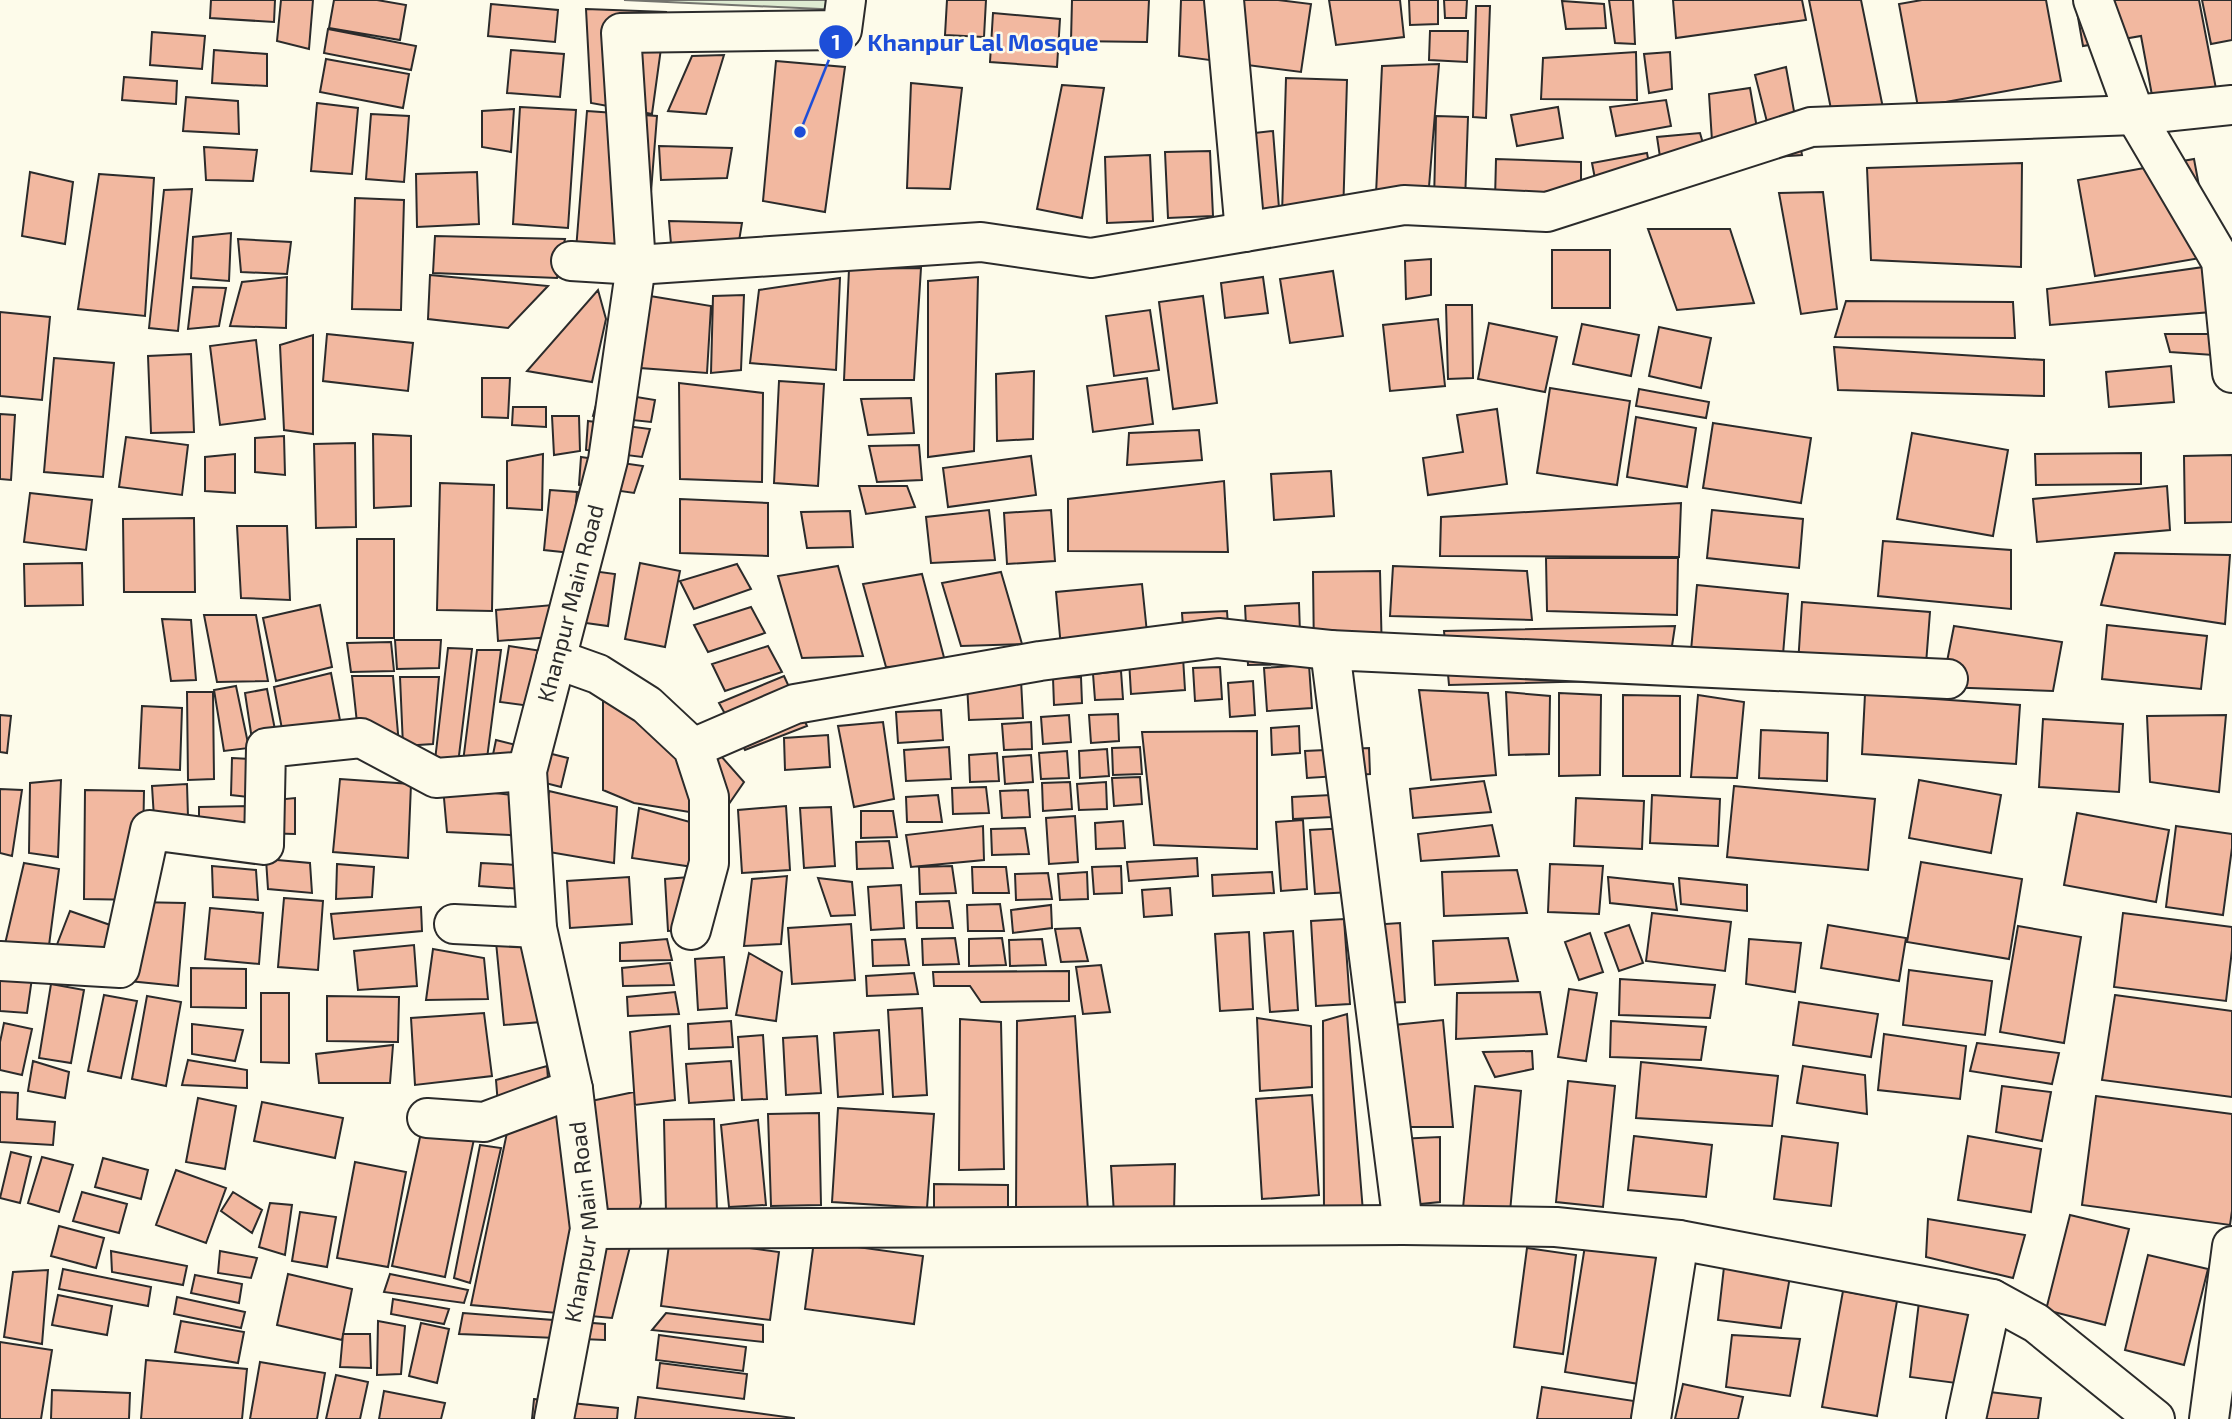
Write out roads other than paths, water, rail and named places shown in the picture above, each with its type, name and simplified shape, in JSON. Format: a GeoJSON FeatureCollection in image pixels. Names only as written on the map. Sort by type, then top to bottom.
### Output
{"type":"FeatureCollection","features":[{"type":"Feature","properties":{"kind":"street"},"geometry":{"type":"LineString","coordinates":[[1224,0],[1245,232]]}},
{"type":"Feature","properties":{"kind":"street"},"geometry":{"type":"LineString","coordinates":[[2093,0],[2135,115],[2221,261],[2232,373]]}},
{"type":"Feature","properties":{"kind":"street","name":"Khanpur Main Road"},"geometry":{"type":"LineString","coordinates":[[554,1419],[590,1229],[573,1089],[537,928],[527,771],[608,460],[636,265],[621,33],[844,15]]}},
{"type":"Feature","properties":{"kind":"street"},"geometry":{"type":"LineString","coordinates":[[571,261],[636,265],[981,242],[1091,258],[1404,205],[1547,212],[1811,127],[2135,115],[2232,105]]}},
{"type":"Feature","properties":{"kind":"street"},"geometry":{"type":"LineString","coordinates":[[693,748],[795,705],[1040,661],[1218,638],[1330,650],[1948,679]]}},
{"type":"Feature","properties":{"kind":"street"},"geometry":{"type":"LineString","coordinates":[[1330,650],[1403,1225]]}},
{"type":"Feature","properties":{"kind":"street"},"geometry":{"type":"LineString","coordinates":[[556,659],[598,674],[647,705],[693,748],[709,797],[709,863],[691,930]]}},
{"type":"Feature","properties":{"kind":"street"},"geometry":{"type":"LineString","coordinates":[[0,961],[120,968],[150,830],[264,845],[266,748],[361,738],[436,778],[527,771]]}},
{"type":"Feature","properties":{"kind":"street"},"geometry":{"type":"LineString","coordinates":[[454,925],[537,928]]}},
{"type":"Feature","properties":{"kind":"street"},"geometry":{"type":"LineString","coordinates":[[427,1118],[484,1122],[573,1089]]}},
{"type":"Feature","properties":{"kind":"street"},"geometry":{"type":"LineString","coordinates":[[590,1229],[1403,1225],[1556,1227],[1679,1240],[1992,1299],[2036,1323],[2155,1419]]}},
{"type":"Feature","properties":{"kind":"street"},"geometry":{"type":"LineString","coordinates":[[1651,1419],[1679,1240]]}},
{"type":"Feature","properties":{"kind":"street"},"geometry":{"type":"LineString","coordinates":[[2209,1419],[2232,1246]]}},
{"type":"Feature","properties":{"kind":"street"},"geometry":{"type":"LineString","coordinates":[[1966,1419],[1992,1299]]}},
{"type":"Feature","properties":{"kind":"place","name":"Khanpur Lal Mosque"},"geometry":{"type":"Point","coordinates":[800,132]}}]}
